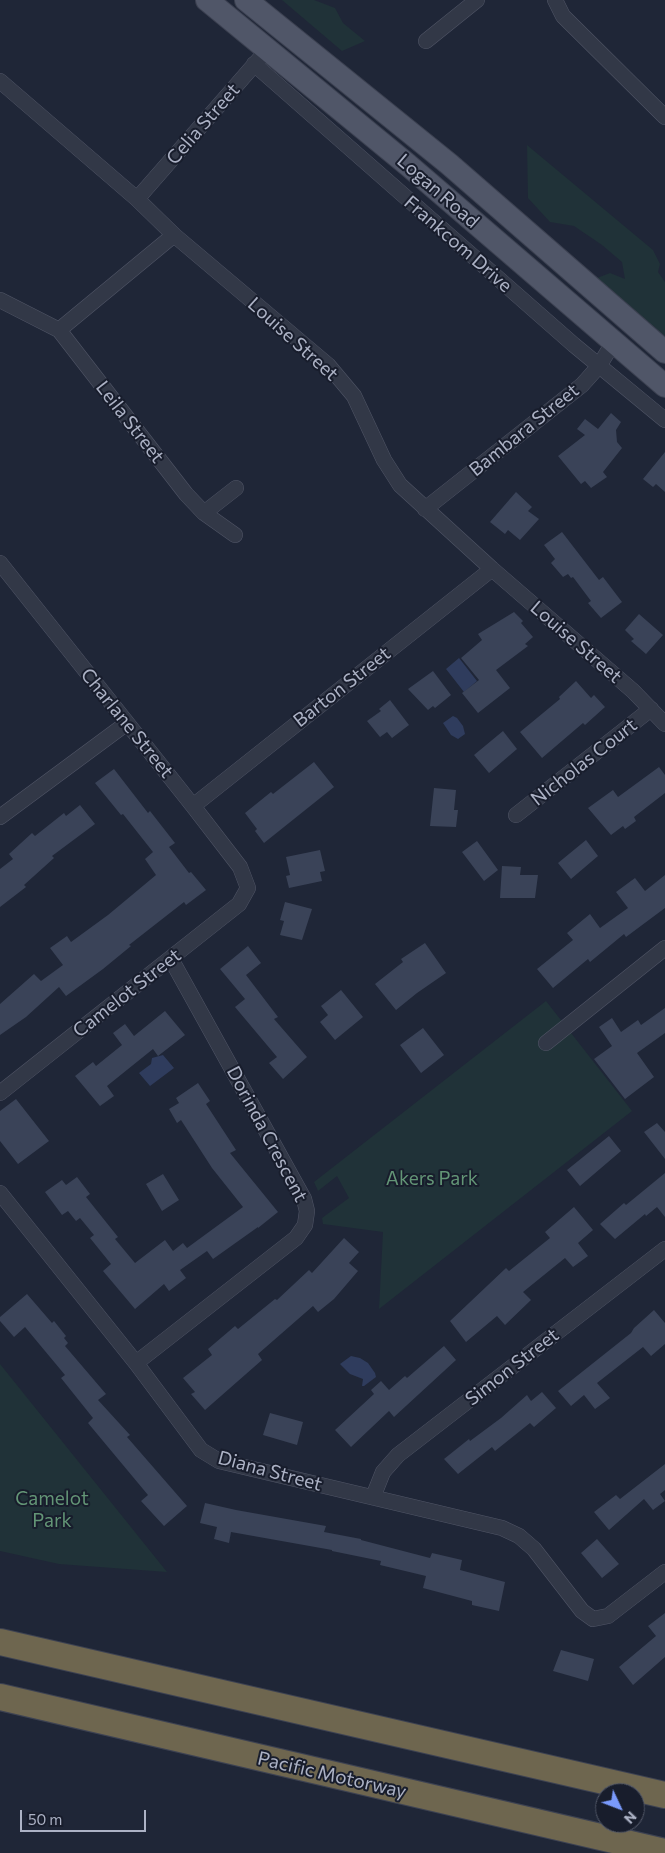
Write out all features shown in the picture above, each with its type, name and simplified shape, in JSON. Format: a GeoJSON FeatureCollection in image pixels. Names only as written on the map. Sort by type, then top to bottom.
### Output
{"type":"FeatureCollection","features":[{"type":"Feature","properties":{"kind":"highway"},"geometry":{"type":"LineString","coordinates":[[0,1642],[665,1795]]}},
{"type":"Feature","properties":{"kind":"highway","name":"Pacific Motorway"},"geometry":{"type":"LineString","coordinates":[[0,1697],[665,1852]]}},
{"type":"Feature","properties":{"kind":"main road","name":"Logan Road"},"geometry":{"type":"LineString","coordinates":[[207,0],[261,57],[408,166],[665,386]]}},
{"type":"Feature","properties":{"kind":"main road","name":"Logan Road"},"geometry":{"type":"LineString","coordinates":[[246,0],[449,164],[665,352]]}},
{"type":"Feature","properties":{"kind":"street"},"geometry":{"type":"LineString","coordinates":[[426,41],[477,0]]}},
{"type":"Feature","properties":{"kind":"street"},"geometry":{"type":"LineString","coordinates":[[555,0],[563,16],[665,117]]}},
{"type":"Feature","properties":{"kind":"street","name":"Celia Street"},"geometry":{"type":"LineString","coordinates":[[137,199],[261,57]]}},
{"type":"Feature","properties":{"kind":"street","name":"Frankcom Drive"},"geometry":{"type":"LineString","coordinates":[[261,57],[526,304],[665,420]]}},
{"type":"Feature","properties":{"kind":"street","name":"Louise Street"},"geometry":{"type":"LineString","coordinates":[[0,81],[137,199],[174,235],[328,365],[354,396],[384,460],[400,485],[492,570],[633,691],[665,724]]}},
{"type":"Feature","properties":{"kind":"street"},"geometry":{"type":"LineString","coordinates":[[0,300],[59,330],[174,235]]}},
{"type":"Feature","properties":{"kind":"street","name":"Leila Street"},"geometry":{"type":"LineString","coordinates":[[59,330],[186,494],[204,513],[235,535]]}},
{"type":"Feature","properties":{"kind":"street","name":"Bambara Street"},"geometry":{"type":"LineString","coordinates":[[425,509],[572,394],[599,366],[613,343]]}},
{"type":"Feature","properties":{"kind":"street"},"geometry":{"type":"LineString","coordinates":[[204,513],[236,488]]}},
{"type":"Feature","properties":{"kind":"street","name":"Charlane Street"},"geometry":{"type":"LineString","coordinates":[[0,563],[240,867],[248,888]]}},
{"type":"Feature","properties":{"kind":"street","name":"Barton Street"},"geometry":{"type":"LineString","coordinates":[[193,806],[492,570]]}},
{"type":"Feature","properties":{"kind":"street","name":"Nicholas Court"},"geometry":{"type":"LineString","coordinates":[[516,815],[651,709]]}},
{"type":"Feature","properties":{"kind":"street"},"geometry":{"type":"LineString","coordinates":[[0,817],[127,723]]}},
{"type":"Feature","properties":{"kind":"street","name":"Camelot Street"},"geometry":{"type":"LineString","coordinates":[[0,1093],[172,959],[239,904],[248,888]]}},
{"type":"Feature","properties":{"kind":"street"},"geometry":{"type":"LineString","coordinates":[[546,1043],[665,948]]}},
{"type":"Feature","properties":{"kind":"street","name":"Dorinda Crescent"},"geometry":{"type":"LineString","coordinates":[[136,1363],[296,1238],[305,1225],[307,1211],[304,1199],[172,959]]}},
{"type":"Feature","properties":{"kind":"street","name":"Diana Street"},"geometry":{"type":"LineString","coordinates":[[0,1193],[136,1363],[201,1450],[219,1461],[502,1528],[519,1536],[534,1549],[582,1611],[593,1619],[608,1616],[665,1572]]}},
{"type":"Feature","properties":{"kind":"street","name":"Simon Street"},"geometry":{"type":"LineString","coordinates":[[373,1497],[383,1472],[398,1456],[665,1249]]}},
{"type":"Feature","properties":{"kind":"green space"},"geometry":{"type":"Polygon","coordinates":[[[282,0],[314,0],[335,8],[343,23],[365,41],[342,51],[282,0]]]}},
{"type":"Feature","properties":{"kind":"green space"},"geometry":{"type":"Polygon","coordinates":[[[527,145],[653,250],[660,264],[658,272],[665,282],[665,336],[597,278],[610,273],[625,279],[622,262],[602,245],[574,226],[550,222],[528,198],[527,145]]]}},
{"type":"Feature","properties":{"kind":"green space","name":"Akers Park"},"geometry":{"type":"Polygon","coordinates":[[[546,1001],[632,1111],[379,1309],[383,1232],[323,1224],[322,1218],[349,1198],[337,1176],[318,1191],[314,1182],[546,1001]]]}},
{"type":"Feature","properties":{"kind":"green space","name":"Camelot Park"},"geometry":{"type":"Polygon","coordinates":[[[0,1364],[167,1572],[59,1564],[0,1551],[0,1364]]]}},
{"type":"Feature","properties":{"kind":"water"},"geometry":{"type":"Polygon","coordinates":[[[459,658],[477,681],[464,692],[446,669],[459,658]]]}},
{"type":"Feature","properties":{"kind":"water"},"geometry":{"type":"Polygon","coordinates":[[[453,716],[463,726],[465,734],[458,739],[451,735],[443,723],[453,716]]]}},
{"type":"Feature","properties":{"kind":"water"},"geometry":{"type":"Polygon","coordinates":[[[163,1055],[174,1068],[150,1086],[139,1073],[151,1064],[152,1058],[163,1055]]]}},
{"type":"Feature","properties":{"kind":"water"},"geometry":{"type":"Polygon","coordinates":[[[351,1356],[360,1358],[368,1363],[375,1373],[376,1377],[364,1386],[362,1386],[363,1379],[350,1374],[340,1364],[351,1356]]]}},
{"type":"Feature","properties":{"kind":"building"},"geometry":{"type":"Polygon","coordinates":[[[611,413],[621,422],[616,430],[617,442],[622,448],[603,472],[607,477],[591,488],[585,481],[581,484],[558,456],[585,435],[577,429],[585,419],[598,429],[611,413]]]}},
{"type":"Feature","properties":{"kind":"building"},"geometry":{"type":"Polygon","coordinates":[[[665,452],[665,492],[656,484],[653,487],[643,479],[665,452]]]}},
{"type":"Feature","properties":{"kind":"building"},"geometry":{"type":"Polygon","coordinates":[[[516,492],[532,507],[528,511],[539,519],[520,540],[508,530],[505,534],[490,522],[516,492]]]}},
{"type":"Feature","properties":{"kind":"building"},"geometry":{"type":"Polygon","coordinates":[[[562,532],[599,580],[603,577],[622,602],[601,618],[588,603],[591,601],[573,577],[571,578],[568,574],[563,577],[551,563],[555,559],[544,545],[562,532]]]}},
{"type":"Feature","properties":{"kind":"building"},"geometry":{"type":"Polygon","coordinates":[[[514,612],[523,621],[521,623],[533,637],[525,644],[528,646],[496,670],[510,688],[478,713],[462,693],[479,680],[461,658],[482,640],[478,634],[514,612]]]}},
{"type":"Feature","properties":{"kind":"building"},"geometry":{"type":"Polygon","coordinates":[[[639,614],[663,635],[646,654],[631,641],[634,639],[625,630],[639,614]]]}},
{"type":"Feature","properties":{"kind":"building"},"geometry":{"type":"Polygon","coordinates":[[[433,671],[451,695],[435,708],[433,706],[428,710],[408,689],[433,671]]]}},
{"type":"Feature","properties":{"kind":"building"},"geometry":{"type":"Polygon","coordinates":[[[576,681],[591,698],[594,695],[605,707],[542,758],[520,732],[560,699],[559,697],[576,681]]]}},
{"type":"Feature","properties":{"kind":"building"},"geometry":{"type":"Polygon","coordinates":[[[390,700],[409,725],[392,738],[387,732],[380,737],[367,721],[381,711],[379,709],[390,700]]]}},
{"type":"Feature","properties":{"kind":"building"},"geometry":{"type":"Polygon","coordinates":[[[503,731],[517,749],[489,773],[474,755],[503,731]]]}},
{"type":"Feature","properties":{"kind":"building"},"geometry":{"type":"Polygon","coordinates":[[[314,762],[334,787],[264,843],[255,831],[257,829],[245,813],[314,762]]]}},
{"type":"Feature","properties":{"kind":"building"},"geometry":{"type":"Polygon","coordinates":[[[659,767],[665,775],[665,793],[634,817],[636,821],[625,829],[623,826],[611,835],[588,808],[613,790],[618,797],[659,767]]]}},
{"type":"Feature","properties":{"kind":"building"},"geometry":{"type":"Polygon","coordinates":[[[114,769],[148,813],[150,811],[175,843],[169,847],[189,873],[191,872],[206,890],[186,905],[184,902],[129,945],[131,946],[103,969],[66,996],[59,987],[26,1017],[0,1035],[0,1004],[34,974],[41,981],[63,965],[50,948],[67,936],[71,942],[108,915],[156,875],[145,859],[153,852],[95,783],[114,769]]]}},
{"type":"Feature","properties":{"kind":"building"},"geometry":{"type":"Polygon","coordinates":[[[434,788],[456,790],[454,810],[458,810],[456,827],[430,826],[434,788]]]}},
{"type":"Feature","properties":{"kind":"building"},"geometry":{"type":"Polygon","coordinates":[[[80,805],[95,824],[52,856],[54,858],[24,885],[26,887],[0,907],[0,869],[13,859],[9,854],[32,833],[35,836],[64,813],[66,816],[80,805]]]}},
{"type":"Feature","properties":{"kind":"building"},"geometry":{"type":"Polygon","coordinates":[[[586,840],[598,856],[571,879],[558,863],[586,840]]]}},
{"type":"Feature","properties":{"kind":"building"},"geometry":{"type":"Polygon","coordinates":[[[477,841],[498,870],[484,881],[462,852],[477,841]]]}},
{"type":"Feature","properties":{"kind":"building"},"geometry":{"type":"Polygon","coordinates":[[[320,850],[325,871],[320,872],[322,881],[289,888],[286,876],[290,875],[286,857],[320,850]]]}},
{"type":"Feature","properties":{"kind":"building"},"geometry":{"type":"Polygon","coordinates":[[[502,866],[521,867],[520,875],[538,875],[535,898],[500,898],[502,866]]]}},
{"type":"Feature","properties":{"kind":"building"},"geometry":{"type":"Polygon","coordinates":[[[665,875],[665,908],[626,937],[624,934],[590,962],[588,959],[553,988],[537,969],[573,940],[567,933],[590,914],[600,928],[628,908],[616,892],[635,878],[645,891],[665,875]]]}},
{"type":"Feature","properties":{"kind":"building"},"geometry":{"type":"Polygon","coordinates":[[[285,902],[312,909],[302,940],[280,935],[284,921],[280,920],[285,902]]]}},
{"type":"Feature","properties":{"kind":"building"},"geometry":{"type":"Polygon","coordinates":[[[425,943],[446,973],[396,1010],[375,984],[403,962],[401,959],[425,943]]]}},
{"type":"Feature","properties":{"kind":"building"},"geometry":{"type":"Polygon","coordinates":[[[248,946],[261,963],[246,975],[278,1017],[274,1019],[307,1057],[283,1079],[269,1063],[277,1057],[235,1007],[245,999],[220,969],[248,946]]]}},
{"type":"Feature","properties":{"kind":"building"},"geometry":{"type":"Polygon","coordinates":[[[341,990],[363,1017],[335,1040],[320,1022],[328,1015],[321,1006],[341,990]]]}},
{"type":"Feature","properties":{"kind":"building"},"geometry":{"type":"Polygon","coordinates":[[[665,1008],[665,1033],[637,1053],[654,1077],[625,1099],[594,1059],[612,1046],[599,1027],[612,1018],[621,1032],[638,1020],[641,1025],[665,1008]]]}},
{"type":"Feature","properties":{"kind":"building"},"geometry":{"type":"Polygon","coordinates":[[[165,1011],[185,1035],[158,1056],[153,1049],[107,1086],[114,1096],[100,1106],[75,1076],[93,1062],[96,1066],[122,1045],[113,1033],[125,1024],[134,1036],[165,1011]]]}},
{"type":"Feature","properties":{"kind":"building"},"geometry":{"type":"Polygon","coordinates":[[[423,1028],[444,1055],[421,1073],[400,1045],[423,1028]]]}},
{"type":"Feature","properties":{"kind":"building"},"geometry":{"type":"Polygon","coordinates":[[[198,1083],[210,1101],[206,1104],[236,1150],[230,1153],[278,1212],[213,1259],[207,1251],[180,1270],[186,1278],[169,1291],[164,1284],[135,1309],[103,1271],[111,1264],[90,1238],[94,1235],[80,1218],[76,1221],[68,1211],[62,1215],[45,1192],[62,1180],[66,1185],[77,1177],[90,1194],[86,1197],[118,1237],[115,1239],[135,1263],[165,1240],[173,1251],[183,1243],[187,1248],[243,1207],[212,1168],[181,1120],[177,1123],[169,1109],[179,1103],[176,1098],[198,1083]]]}},
{"type":"Feature","properties":{"kind":"building"},"geometry":{"type":"Polygon","coordinates":[[[16,1099],[49,1141],[18,1164],[0,1141],[0,1111],[16,1099]]]}},
{"type":"Feature","properties":{"kind":"building"},"geometry":{"type":"Polygon","coordinates":[[[657,1123],[665,1132],[665,1159],[644,1132],[657,1123]]]}},
{"type":"Feature","properties":{"kind":"building"},"geometry":{"type":"Polygon","coordinates":[[[609,1136],[621,1151],[580,1186],[567,1170],[609,1136]]]}},
{"type":"Feature","properties":{"kind":"building"},"geometry":{"type":"Polygon","coordinates":[[[665,1173],[665,1217],[657,1207],[646,1216],[645,1214],[615,1239],[600,1224],[624,1203],[626,1205],[665,1173]]]}},
{"type":"Feature","properties":{"kind":"building"},"geometry":{"type":"Polygon","coordinates":[[[163,1174],[179,1200],[162,1211],[146,1184],[163,1174]]]}},
{"type":"Feature","properties":{"kind":"building"},"geometry":{"type":"Polygon","coordinates":[[[574,1207],[593,1230],[578,1243],[588,1256],[573,1267],[565,1258],[523,1292],[531,1300],[505,1325],[497,1316],[466,1342],[450,1321],[506,1268],[509,1271],[550,1238],[545,1232],[574,1207]]]}},
{"type":"Feature","properties":{"kind":"building"},"geometry":{"type":"Polygon","coordinates":[[[344,1238],[359,1252],[349,1263],[358,1271],[334,1299],[318,1312],[313,1306],[258,1354],[262,1360],[205,1410],[191,1394],[195,1392],[183,1378],[212,1355],[208,1349],[235,1326],[238,1329],[275,1299],[277,1300],[309,1270],[312,1273],[344,1238]]]}},
{"type":"Feature","properties":{"kind":"building"},"geometry":{"type":"Polygon","coordinates":[[[27,1294],[66,1336],[64,1338],[68,1343],[65,1346],[106,1394],[98,1400],[130,1435],[127,1437],[187,1506],[164,1526],[141,1501],[148,1495],[88,1423],[93,1418],[61,1378],[65,1375],[25,1327],[14,1337],[0,1321],[0,1317],[27,1294]]]}},
{"type":"Feature","properties":{"kind":"building"},"geometry":{"type":"Polygon","coordinates":[[[654,1310],[665,1323],[665,1344],[651,1356],[643,1347],[597,1383],[610,1398],[595,1409],[584,1395],[571,1406],[558,1391],[631,1333],[654,1310]]]}},
{"type":"Feature","properties":{"kind":"building"},"geometry":{"type":"Polygon","coordinates":[[[444,1346],[456,1360],[394,1417],[389,1411],[351,1447],[335,1430],[374,1394],[371,1390],[381,1381],[389,1390],[405,1376],[407,1378],[444,1346]]]}},
{"type":"Feature","properties":{"kind":"building"},"geometry":{"type":"Polygon","coordinates":[[[542,1392],[556,1408],[534,1427],[530,1423],[495,1451],[492,1447],[458,1474],[444,1459],[469,1439],[470,1441],[501,1418],[527,1395],[531,1401],[542,1392]]]}},
{"type":"Feature","properties":{"kind":"building"},"geometry":{"type":"Polygon","coordinates":[[[270,1413],[303,1422],[297,1445],[263,1435],[270,1413]]]}},
{"type":"Feature","properties":{"kind":"building"},"geometry":{"type":"Polygon","coordinates":[[[665,1464],[665,1490],[660,1494],[665,1501],[653,1510],[644,1499],[609,1530],[594,1512],[616,1495],[620,1499],[665,1464]]]}},
{"type":"Feature","properties":{"kind":"building"},"geometry":{"type":"Polygon","coordinates":[[[205,1503],[326,1526],[324,1532],[361,1539],[430,1558],[432,1553],[462,1560],[460,1570],[505,1582],[499,1611],[472,1605],[472,1601],[423,1588],[426,1576],[380,1565],[381,1561],[231,1532],[229,1543],[214,1539],[217,1527],[200,1523],[205,1503]]]}},
{"type":"Feature","properties":{"kind":"building"},"geometry":{"type":"Polygon","coordinates":[[[597,1539],[619,1564],[602,1578],[581,1553],[597,1539]]]}},
{"type":"Feature","properties":{"kind":"building"},"geometry":{"type":"Polygon","coordinates":[[[665,1613],[665,1657],[633,1685],[619,1667],[656,1636],[648,1626],[665,1613]]]}},
{"type":"Feature","properties":{"kind":"building"},"geometry":{"type":"Polygon","coordinates":[[[561,1650],[594,1659],[588,1681],[553,1671],[561,1650]]]}}]}
